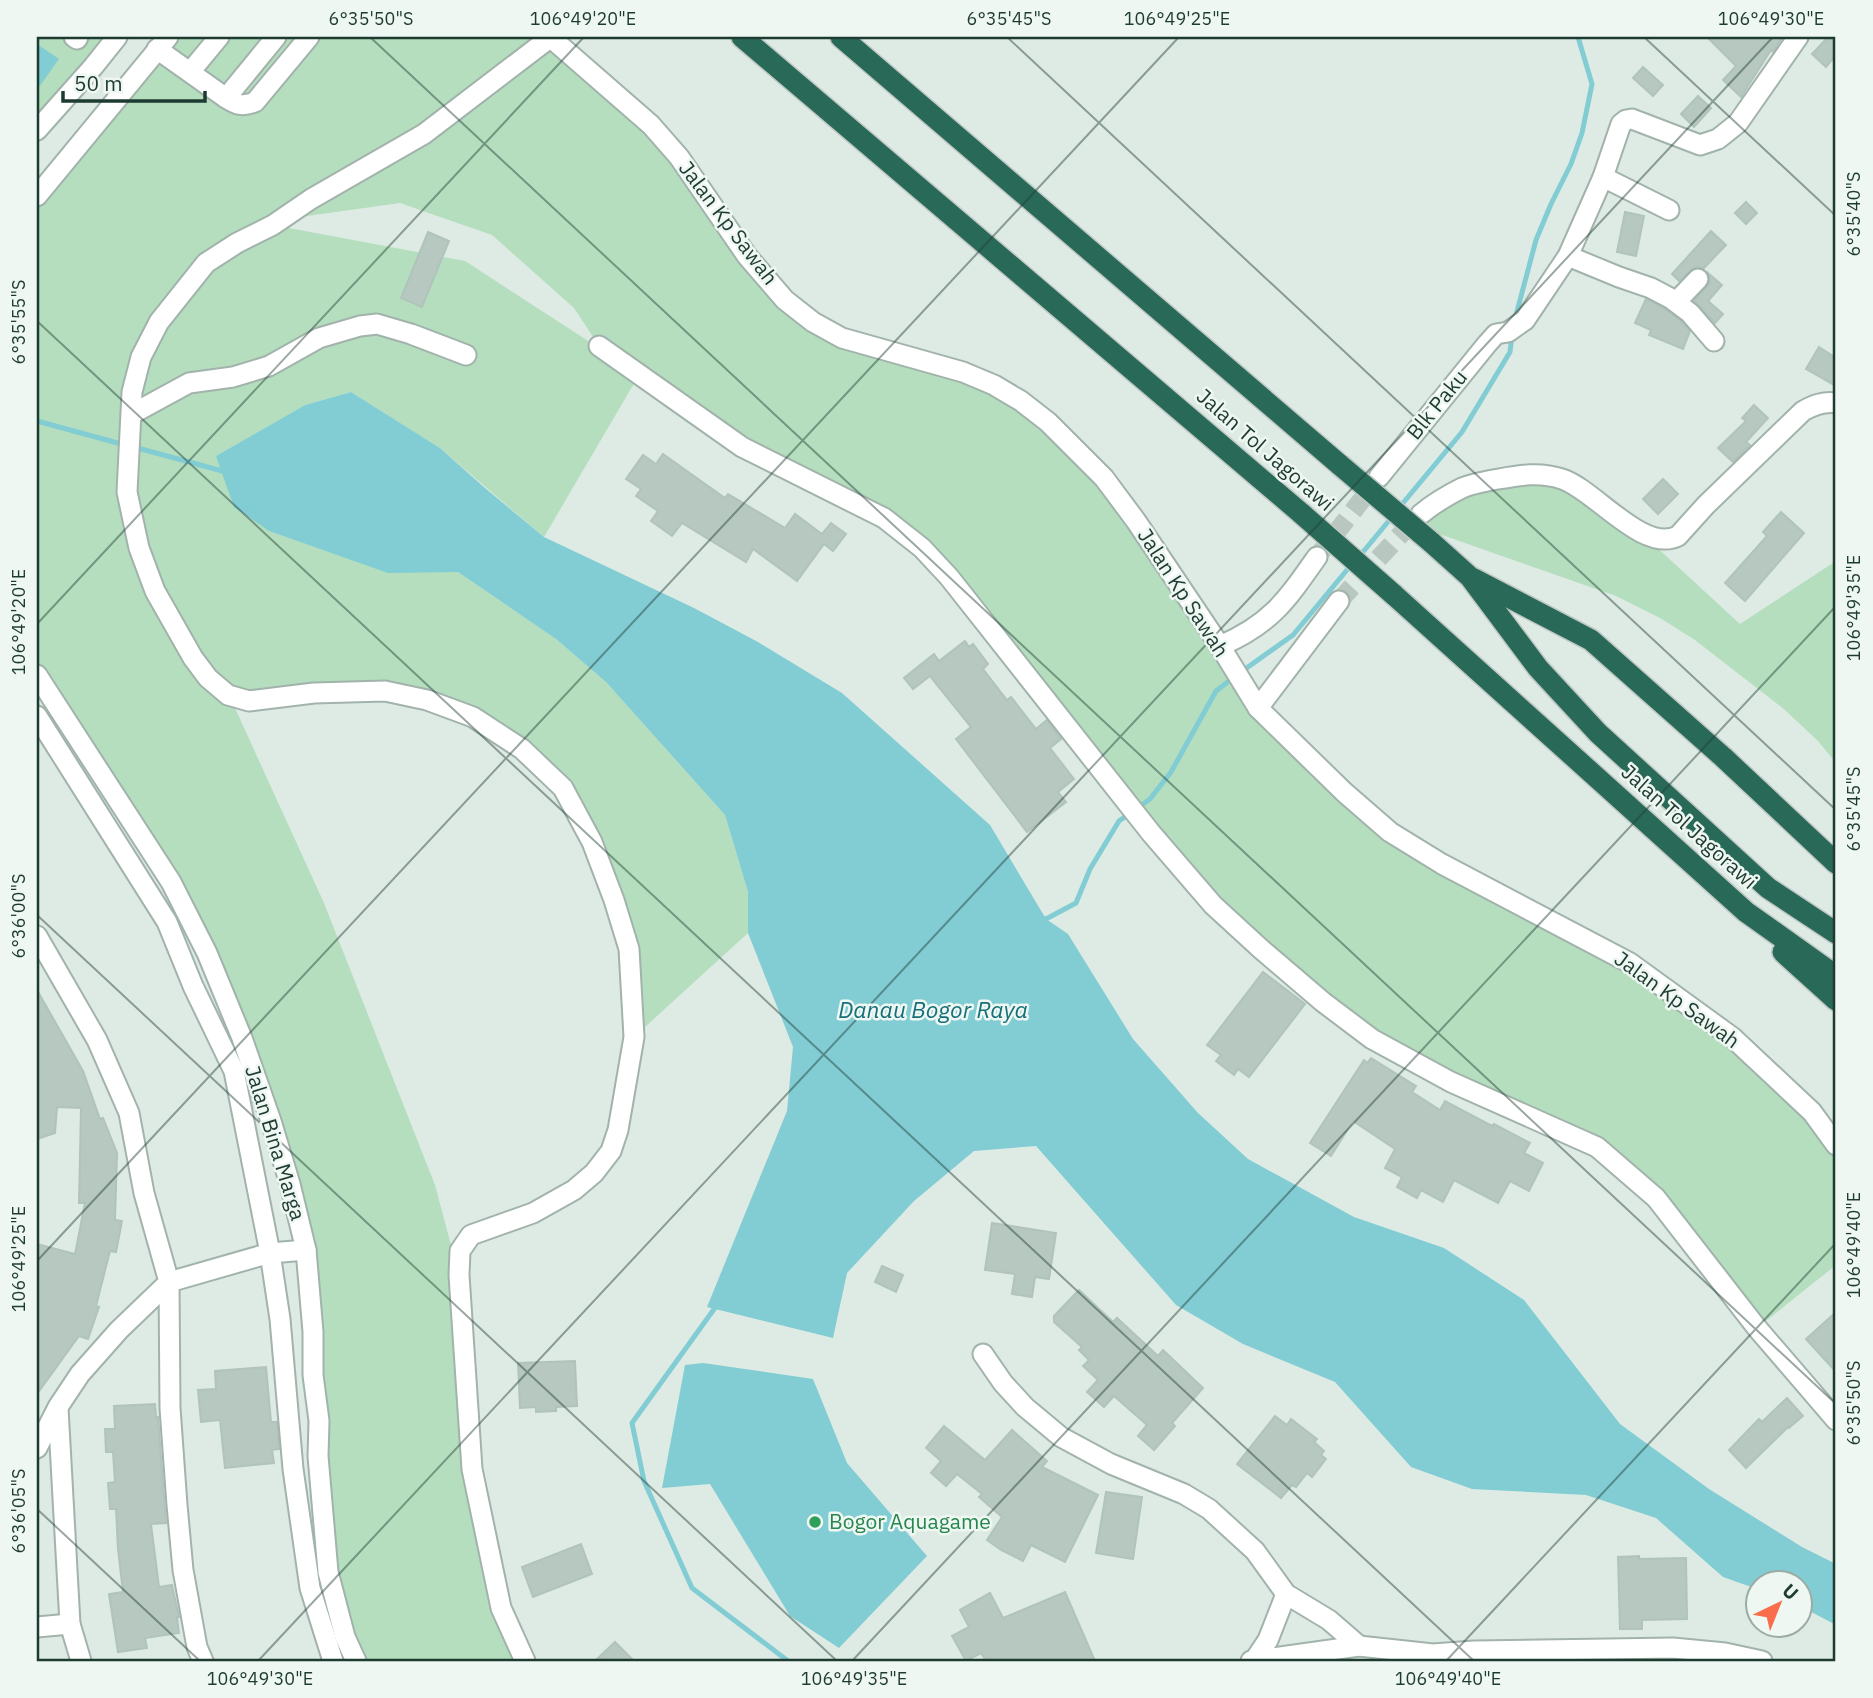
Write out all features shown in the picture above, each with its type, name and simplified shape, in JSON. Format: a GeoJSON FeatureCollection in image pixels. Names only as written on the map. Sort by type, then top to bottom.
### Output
{"type":"FeatureCollection","features":[{"type":"Feature","properties":{"kind":"highway","name":"Jalan Tol Jagorawi"},"geometry":{"type":"LineString","coordinates":[[742,37],[1302,514],[1746,912]]}},
{"type":"Feature","properties":{"kind":"highway","name":"Jalan Tol Jagorawi"},"geometry":{"type":"LineString","coordinates":[[841,37],[1470,577]]}},
{"type":"Feature","properties":{"kind":"highway"},"geometry":{"type":"LineString","coordinates":[[1470,577],[1591,640],[1723,757],[1836,863]]}},
{"type":"Feature","properties":{"kind":"highway"},"geometry":{"type":"LineString","coordinates":[[1470,577],[1538,668],[1598,733],[1768,888],[1836,933]]}},
{"type":"Feature","properties":{"kind":"highway"},"geometry":{"type":"LineString","coordinates":[[1746,912],[1836,976]]}},
{"type":"Feature","properties":{"kind":"highway"},"geometry":{"type":"LineString","coordinates":[[1746,912],[1769,940],[1836,1000]]}},
{"type":"Feature","properties":{"kind":"street"},"geometry":{"type":"LineString","coordinates":[[37,130],[117,37]]}},
{"type":"Feature","properties":{"kind":"street"},"geometry":{"type":"LineString","coordinates":[[190,72],[219,37]]}},
{"type":"Feature","properties":{"kind":"street"},"geometry":{"type":"LineString","coordinates":[[226,98],[276,37]]}},
{"type":"Feature","properties":{"kind":"street"},"geometry":{"type":"LineString","coordinates":[[37,196],[162,43],[190,72],[237,105],[244,106],[255,102],[309,37]]}},
{"type":"Feature","properties":{"kind":"street"},"geometry":{"type":"LineString","coordinates":[[525,1661],[501,1608],[472,1469],[459,1275],[460,1251],[471,1236],[533,1213],[573,1190],[594,1173],[611,1151],[618,1130],[634,1037],[629,950],[614,900],[592,842],[564,788],[522,749],[473,716],[427,700],[384,691],[314,693],[249,701],[228,695],[208,678],[193,658],[155,591],[139,548],[127,492],[132,392],[141,357],[159,322],[206,263],[424,134],[550,37]]}},
{"type":"Feature","properties":{"kind":"street","name":"Jalan Kp Sawah"},"geometry":{"type":"LineString","coordinates":[[550,37],[651,125],[679,158],[747,256],[785,300],[813,322],[842,338],[952,369],[994,385],[1048,422],[1104,478],[1136,521],[1256,704],[1343,792],[1390,832],[1442,864],[1630,963],[1732,1037],[1812,1112],[1836,1145]]}},
{"type":"Feature","properties":{"kind":"street"},"geometry":{"type":"LineString","coordinates":[[1714,341],[1690,313],[1676,302],[1651,288],[1568,256],[1603,177],[1621,124],[1632,119],[1700,145],[1718,139],[1738,123],[1798,37]]}},
{"type":"Feature","properties":{"kind":"street"},"geometry":{"type":"LineString","coordinates":[[1603,177],[1669,210]]}},
{"type":"Feature","properties":{"kind":"street","name":"Blk Paku"},"geometry":{"type":"LineString","coordinates":[[1379,477],[1496,334],[1517,327],[1531,314],[1568,256]]}},
{"type":"Feature","properties":{"kind":"street"},"geometry":{"type":"LineString","coordinates":[[1676,302],[1698,279]]}},
{"type":"Feature","properties":{"kind":"street"},"geometry":{"type":"LineString","coordinates":[[131,417],[189,383],[233,377],[269,366],[319,338],[360,326],[377,324],[466,355]]}},
{"type":"Feature","properties":{"kind":"street"},"geometry":{"type":"LineString","coordinates":[[599,346],[742,447],[884,517],[922,548],[948,577],[1151,833],[1213,905],[1323,1002],[1372,1039],[1451,1082],[1597,1147],[1656,1198],[1757,1328],[1836,1420]]}},
{"type":"Feature","properties":{"kind":"street"},"geometry":{"type":"LineString","coordinates":[[1420,514],[1463,488],[1525,474],[1543,475],[1563,479],[1587,492],[1642,533],[1672,539],[1803,411],[1814,405],[1836,403]]}},
{"type":"Feature","properties":{"kind":"street"},"geometry":{"type":"LineString","coordinates":[[1223,651],[1273,614],[1317,557]]}},
{"type":"Feature","properties":{"kind":"street"},"geometry":{"type":"LineString","coordinates":[[1256,704],[1339,601]]}},
{"type":"Feature","properties":{"kind":"street","name":"Jalan Bina Marga"},"geometry":{"type":"LineString","coordinates":[[37,674],[171,882],[206,953],[242,1038],[271,1121],[306,1250],[328,1572],[345,1637],[356,1661]]}},
{"type":"Feature","properties":{"kind":"street","name":"Jalan Bina Marga"},"geometry":{"type":"LineString","coordinates":[[37,716],[167,922],[193,986],[234,1071],[270,1253],[280,1319],[293,1469],[310,1588],[333,1661]]}},
{"type":"Feature","properties":{"kind":"street"},"geometry":{"type":"LineString","coordinates":[[37,936],[97,1040],[129,1113],[144,1193],[169,1282],[170,1408],[178,1518],[183,1570],[202,1661]]}},
{"type":"Feature","properties":{"kind":"street"},"geometry":{"type":"LineString","coordinates":[[37,1448],[58,1407],[80,1374],[169,1282],[270,1253],[306,1250]]}},
{"type":"Feature","properties":{"kind":"street"},"geometry":{"type":"LineString","coordinates":[[983,1354],[1003,1383],[1025,1407],[1060,1437],[1111,1464],[1184,1493],[1209,1509],[1255,1551],[1286,1594],[1329,1620],[1359,1646]]}},
{"type":"Feature","properties":{"kind":"street"},"geometry":{"type":"LineString","coordinates":[[58,1407],[70,1624],[81,1661]]}},
{"type":"Feature","properties":{"kind":"street"},"geometry":{"type":"LineString","coordinates":[[1253,1661],[1268,1640],[1286,1594]]}},
{"type":"Feature","properties":{"kind":"street"},"geometry":{"type":"LineString","coordinates":[[37,1627],[70,1624]]}},
{"type":"Feature","properties":{"kind":"street"},"geometry":{"type":"LineString","coordinates":[[1253,1661],[1359,1646],[1433,1654],[1673,1648],[1725,1653],[1762,1661]]}},
{"type":"Feature","properties":{"kind":"green space"},"geometry":{"type":"Polygon","coordinates":[[[37,37],[117,37],[37,131],[37,37]]]}},
{"type":"Feature","properties":{"kind":"green space"},"geometry":{"type":"Polygon","coordinates":[[[167,37],[550,37],[655,129],[813,322],[994,385],[1104,478],[1253,701],[1392,833],[1630,963],[1732,1037],[1836,1145],[1836,1265],[1757,1328],[1656,1198],[1597,1147],[1372,1039],[1261,949],[922,548],[742,447],[639,375],[544,537],[440,448],[351,392],[305,405],[216,456],[269,531],[388,572],[458,572],[556,639],[606,682],[725,815],[748,892],[748,933],[634,1037],[629,949],[563,788],[473,717],[385,691],[229,695],[324,903],[435,1185],[459,1275],[472,1469],[525,1661],[356,1661],[328,1572],[306,1250],[207,953],[37,675],[37,195],[167,37]],[[400,203],[279,220],[273,225],[465,261],[613,357],[599,346],[574,308],[492,235],[400,203]]]}},
{"type":"Feature","properties":{"kind":"green space"},"geometry":{"type":"Polygon","coordinates":[[[1563,479],[1639,531],[1740,624],[1836,561],[1836,763],[1818,741],[1785,710],[1695,640],[1660,618],[1616,596],[1411,524],[1463,488],[1563,479]]]}},
{"type":"Feature","properties":{"kind":"water"},"geometry":{"type":"Polygon","coordinates":[[[37,44],[59,59],[37,90],[37,44]]]}},
{"type":"Feature","properties":{"kind":"water","name":"Danau Bogor Raya"},"geometry":{"type":"Polygon","coordinates":[[[351,392],[440,448],[544,537],[694,608],[758,642],[842,693],[990,825],[1046,919],[1068,934],[1133,1039],[1198,1113],[1248,1159],[1354,1217],[1444,1248],[1524,1300],[1620,1424],[1709,1489],[1802,1547],[1836,1564],[1836,1625],[1814,1613],[1814,1568],[1744,1568],[1744,1584],[1723,1577],[1656,1518],[1586,1495],[1472,1489],[1411,1467],[1335,1382],[1243,1344],[1176,1305],[1036,1146],[974,1151],[914,1201],[847,1273],[833,1338],[707,1307],[787,1111],[793,1047],[748,933],[748,892],[725,815],[606,682],[556,639],[458,572],[388,573],[269,531],[234,507],[216,456],[305,405],[351,392]]]}},
{"type":"Feature","properties":{"kind":"water","name":"Bogor Aquagame"},"geometry":{"type":"Polygon","coordinates":[[[703,1363],[813,1379],[847,1463],[927,1556],[839,1648],[790,1616],[710,1484],[662,1488],[685,1365],[703,1363]]]}},
{"type":"Feature","properties":{"kind":"building"},"geometry":{"type":"Polygon","coordinates":[[[1707,37],[1781,39],[1741,97],[1723,80],[1736,66],[1707,37]]]}},
{"type":"Feature","properties":{"kind":"building"},"geometry":{"type":"Polygon","coordinates":[[[1828,37],[1836,37],[1836,55],[1826,67],[1812,54],[1828,37]]]}},
{"type":"Feature","properties":{"kind":"building"},"geometry":{"type":"Polygon","coordinates":[[[1643,67],[1663,85],[1653,96],[1633,78],[1643,67]]]}},
{"type":"Feature","properties":{"kind":"building"},"geometry":{"type":"Polygon","coordinates":[[[1698,96],[1711,108],[1694,127],[1681,114],[1698,96]]]}},
{"type":"Feature","properties":{"kind":"building"},"geometry":{"type":"Polygon","coordinates":[[[1746,202],[1757,213],[1746,224],[1735,213],[1746,202]]]}},
{"type":"Feature","properties":{"kind":"building"},"geometry":{"type":"Polygon","coordinates":[[[1625,212],[1644,216],[1636,256],[1617,252],[1625,212]]]}},
{"type":"Feature","properties":{"kind":"building"},"geometry":{"type":"Polygon","coordinates":[[[1711,231],[1726,245],[1704,268],[1694,268],[1679,281],[1672,274],[1711,231]]]}},
{"type":"Feature","properties":{"kind":"building"},"geometry":{"type":"Polygon","coordinates":[[[428,232],[449,241],[422,307],[401,298],[428,232]]]}},
{"type":"Feature","properties":{"kind":"building"},"geometry":{"type":"Polygon","coordinates":[[[1708,273],[1722,285],[1708,301],[1723,314],[1715,323],[1694,301],[1710,283],[1708,273]]]}},
{"type":"Feature","properties":{"kind":"building"},"geometry":{"type":"Polygon","coordinates":[[[1646,299],[1663,308],[1690,331],[1683,349],[1649,335],[1651,330],[1635,323],[1646,299]]]}},
{"type":"Feature","properties":{"kind":"building"},"geometry":{"type":"Polygon","coordinates":[[[1819,347],[1836,358],[1836,386],[1806,369],[1819,347]]]}},
{"type":"Feature","properties":{"kind":"building"},"geometry":{"type":"Polygon","coordinates":[[[1754,405],[1768,418],[1746,442],[1750,445],[1733,462],[1718,448],[1746,421],[1742,418],[1754,405]]]}},
{"type":"Feature","properties":{"kind":"building"},"geometry":{"type":"Polygon","coordinates":[[[663,454],[725,498],[728,494],[785,528],[795,514],[822,534],[831,523],[846,534],[833,551],[824,544],[797,581],[753,549],[746,562],[682,523],[672,536],[651,521],[658,511],[636,496],[641,489],[626,479],[643,455],[656,464],[663,454]]]}},
{"type":"Feature","properties":{"kind":"building"},"geometry":{"type":"Polygon","coordinates":[[[1663,479],[1678,494],[1658,514],[1643,499],[1663,479]]]}},
{"type":"Feature","properties":{"kind":"building"},"geometry":{"type":"Polygon","coordinates":[[[1781,512],[1804,533],[1745,601],[1725,583],[1767,536],[1763,532],[1781,512]]]}},
{"type":"Feature","properties":{"kind":"building"},"geometry":{"type":"Polygon","coordinates":[[[965,641],[969,647],[973,644],[988,664],[983,669],[1007,700],[1011,697],[1036,729],[1047,720],[1061,739],[1050,748],[1074,779],[1058,792],[1066,802],[1027,832],[956,739],[971,727],[930,676],[913,689],[904,678],[934,654],[939,661],[965,641]]]}},
{"type":"Feature","properties":{"kind":"building"},"geometry":{"type":"Polygon","coordinates":[[[1263,972],[1305,1004],[1249,1077],[1238,1069],[1234,1075],[1216,1061],[1221,1055],[1207,1045],[1263,972]]]}},
{"type":"Feature","properties":{"kind":"building"},"geometry":{"type":"Polygon","coordinates":[[[37,990],[83,1071],[100,1119],[103,1118],[117,1153],[115,1220],[122,1221],[116,1252],[110,1251],[96,1306],[99,1307],[88,1339],[79,1336],[37,1394],[37,1244],[75,1254],[85,1203],[79,1203],[81,1108],[57,1107],[55,1133],[37,1139],[37,990]]]}},
{"type":"Feature","properties":{"kind":"building"},"geometry":{"type":"Polygon","coordinates":[[[1371,1058],[1416,1086],[1412,1092],[1440,1110],[1445,1101],[1530,1143],[1524,1153],[1543,1163],[1529,1191],[1510,1181],[1498,1203],[1454,1180],[1443,1202],[1421,1190],[1417,1198],[1397,1187],[1402,1177],[1385,1168],[1395,1149],[1353,1121],[1331,1156],[1310,1143],[1364,1060],[1367,1063],[1371,1058]]]}},
{"type":"Feature","properties":{"kind":"building"},"geometry":{"type":"Polygon","coordinates":[[[992,1223],[1056,1233],[1049,1279],[1035,1277],[1032,1297],[1012,1294],[1015,1274],[985,1270],[992,1223]]]}},
{"type":"Feature","properties":{"kind":"building"},"geometry":{"type":"Polygon","coordinates":[[[882,1266],[903,1275],[896,1292],[875,1282],[882,1266]]]}},
{"type":"Feature","properties":{"kind":"building"},"geometry":{"type":"Polygon","coordinates":[[[1079,1290],[1113,1322],[1117,1318],[1158,1356],[1163,1350],[1203,1388],[1172,1423],[1175,1426],[1154,1450],[1138,1436],[1147,1425],[1114,1396],[1104,1407],[1087,1392],[1098,1380],[1083,1366],[1089,1360],[1079,1350],[1082,1347],[1054,1322],[1054,1316],[1079,1290]]]}},
{"type":"Feature","properties":{"kind":"building"},"geometry":{"type":"Polygon","coordinates":[[[1836,1312],[1836,1372],[1806,1339],[1836,1312]]]}},
{"type":"Feature","properties":{"kind":"building"},"geometry":{"type":"Polygon","coordinates":[[[575,1361],[577,1406],[536,1412],[536,1407],[520,1408],[518,1363],[575,1361]]]}},
{"type":"Feature","properties":{"kind":"building"},"geometry":{"type":"Polygon","coordinates":[[[266,1367],[271,1422],[277,1422],[279,1449],[272,1450],[274,1463],[225,1468],[220,1420],[201,1422],[198,1390],[216,1389],[215,1371],[266,1367]]]}},
{"type":"Feature","properties":{"kind":"building"},"geometry":{"type":"Polygon","coordinates":[[[1787,1398],[1803,1416],[1746,1468],[1729,1450],[1759,1419],[1762,1422],[1787,1398]]]}},
{"type":"Feature","properties":{"kind":"building"},"geometry":{"type":"Polygon","coordinates":[[[155,1404],[166,1523],[151,1524],[159,1587],[172,1585],[179,1617],[179,1633],[145,1638],[147,1648],[118,1652],[109,1594],[123,1592],[116,1509],[110,1509],[108,1483],[115,1482],[113,1452],[106,1452],[105,1429],[115,1429],[114,1406],[155,1404]]]}},
{"type":"Feature","properties":{"kind":"building"},"geometry":{"type":"Polygon","coordinates":[[[1275,1416],[1287,1425],[1291,1419],[1317,1439],[1314,1442],[1324,1451],[1321,1455],[1326,1459],[1312,1477],[1307,1473],[1296,1487],[1292,1485],[1281,1498],[1237,1464],[1275,1416]]]}},
{"type":"Feature","properties":{"kind":"building"},"geometry":{"type":"Polygon","coordinates":[[[944,1426],[985,1460],[1012,1430],[1047,1461],[1042,1467],[1098,1495],[1065,1562],[1031,1545],[1023,1561],[987,1540],[1002,1517],[979,1497],[982,1494],[957,1474],[946,1486],[931,1473],[941,1461],[926,1448],[944,1426]]]}},
{"type":"Feature","properties":{"kind":"building"},"geometry":{"type":"Polygon","coordinates":[[[1106,1492],[1142,1497],[1133,1559],[1096,1553],[1106,1492]]]}},
{"type":"Feature","properties":{"kind":"building"},"geometry":{"type":"Polygon","coordinates":[[[581,1544],[592,1574],[533,1597],[522,1567],[581,1544]]]}},
{"type":"Feature","properties":{"kind":"building"},"geometry":{"type":"Polygon","coordinates":[[[1639,1556],[1639,1559],[1686,1558],[1687,1619],[1642,1620],[1642,1629],[1620,1629],[1618,1557],[1639,1556]]]}},
{"type":"Feature","properties":{"kind":"building"},"geometry":{"type":"Polygon","coordinates":[[[1065,1592],[1095,1661],[986,1661],[981,1653],[966,1661],[952,1636],[969,1627],[960,1610],[990,1593],[1003,1618],[1065,1592]]]}},
{"type":"Feature","properties":{"kind":"building"},"geometry":{"type":"Polygon","coordinates":[[[615,1642],[634,1661],[595,1661],[615,1642]]]}},
{"type":"Feature","properties":{"kind":"waterway"},"geometry":{"type":"LineString","coordinates":[[1515,319],[1536,240],[1571,164],[1582,133],[1592,84],[1578,37]]}},
{"type":"Feature","properties":{"kind":"waterway"},"geometry":{"type":"LineString","coordinates":[[1398,509],[1462,432],[1510,352],[1512,335]]}},
{"type":"Feature","properties":{"kind":"waterway"},"geometry":{"type":"LineString","coordinates":[[37,421],[125,445]]}},
{"type":"Feature","properties":{"kind":"waterway"},"geometry":{"type":"LineString","coordinates":[[134,447],[226,472]]}},
{"type":"Feature","properties":{"kind":"waterway"},"geometry":{"type":"LineString","coordinates":[[1358,558],[1392,517]]}},
{"type":"Feature","properties":{"kind":"waterway"},"geometry":{"type":"LineString","coordinates":[[1241,672],[1293,635],[1351,565]]}},
{"type":"Feature","properties":{"kind":"waterway"},"geometry":{"type":"LineString","coordinates":[[1040,918],[1046,919],[1076,903],[1090,869],[1119,821],[1150,799],[1171,772],[1216,691],[1233,678]]}},
{"type":"Feature","properties":{"kind":"waterway"},"geometry":{"type":"LineString","coordinates":[[717,1305],[632,1423],[644,1481],[692,1588],[788,1661]]}},
{"type":"Feature","properties":{"kind":"tunnel"},"geometry":{"type":"LineString","coordinates":[[1317,557],[1379,478]]}},
{"type":"Feature","properties":{"kind":"tunnel"},"geometry":{"type":"LineString","coordinates":[[1339,601],[1419,515]]}},
{"type":"Feature","properties":{"kind":"place","name":"Bogor Aquagame"},"geometry":{"type":"Point","coordinates":[815,1522]}}]}
